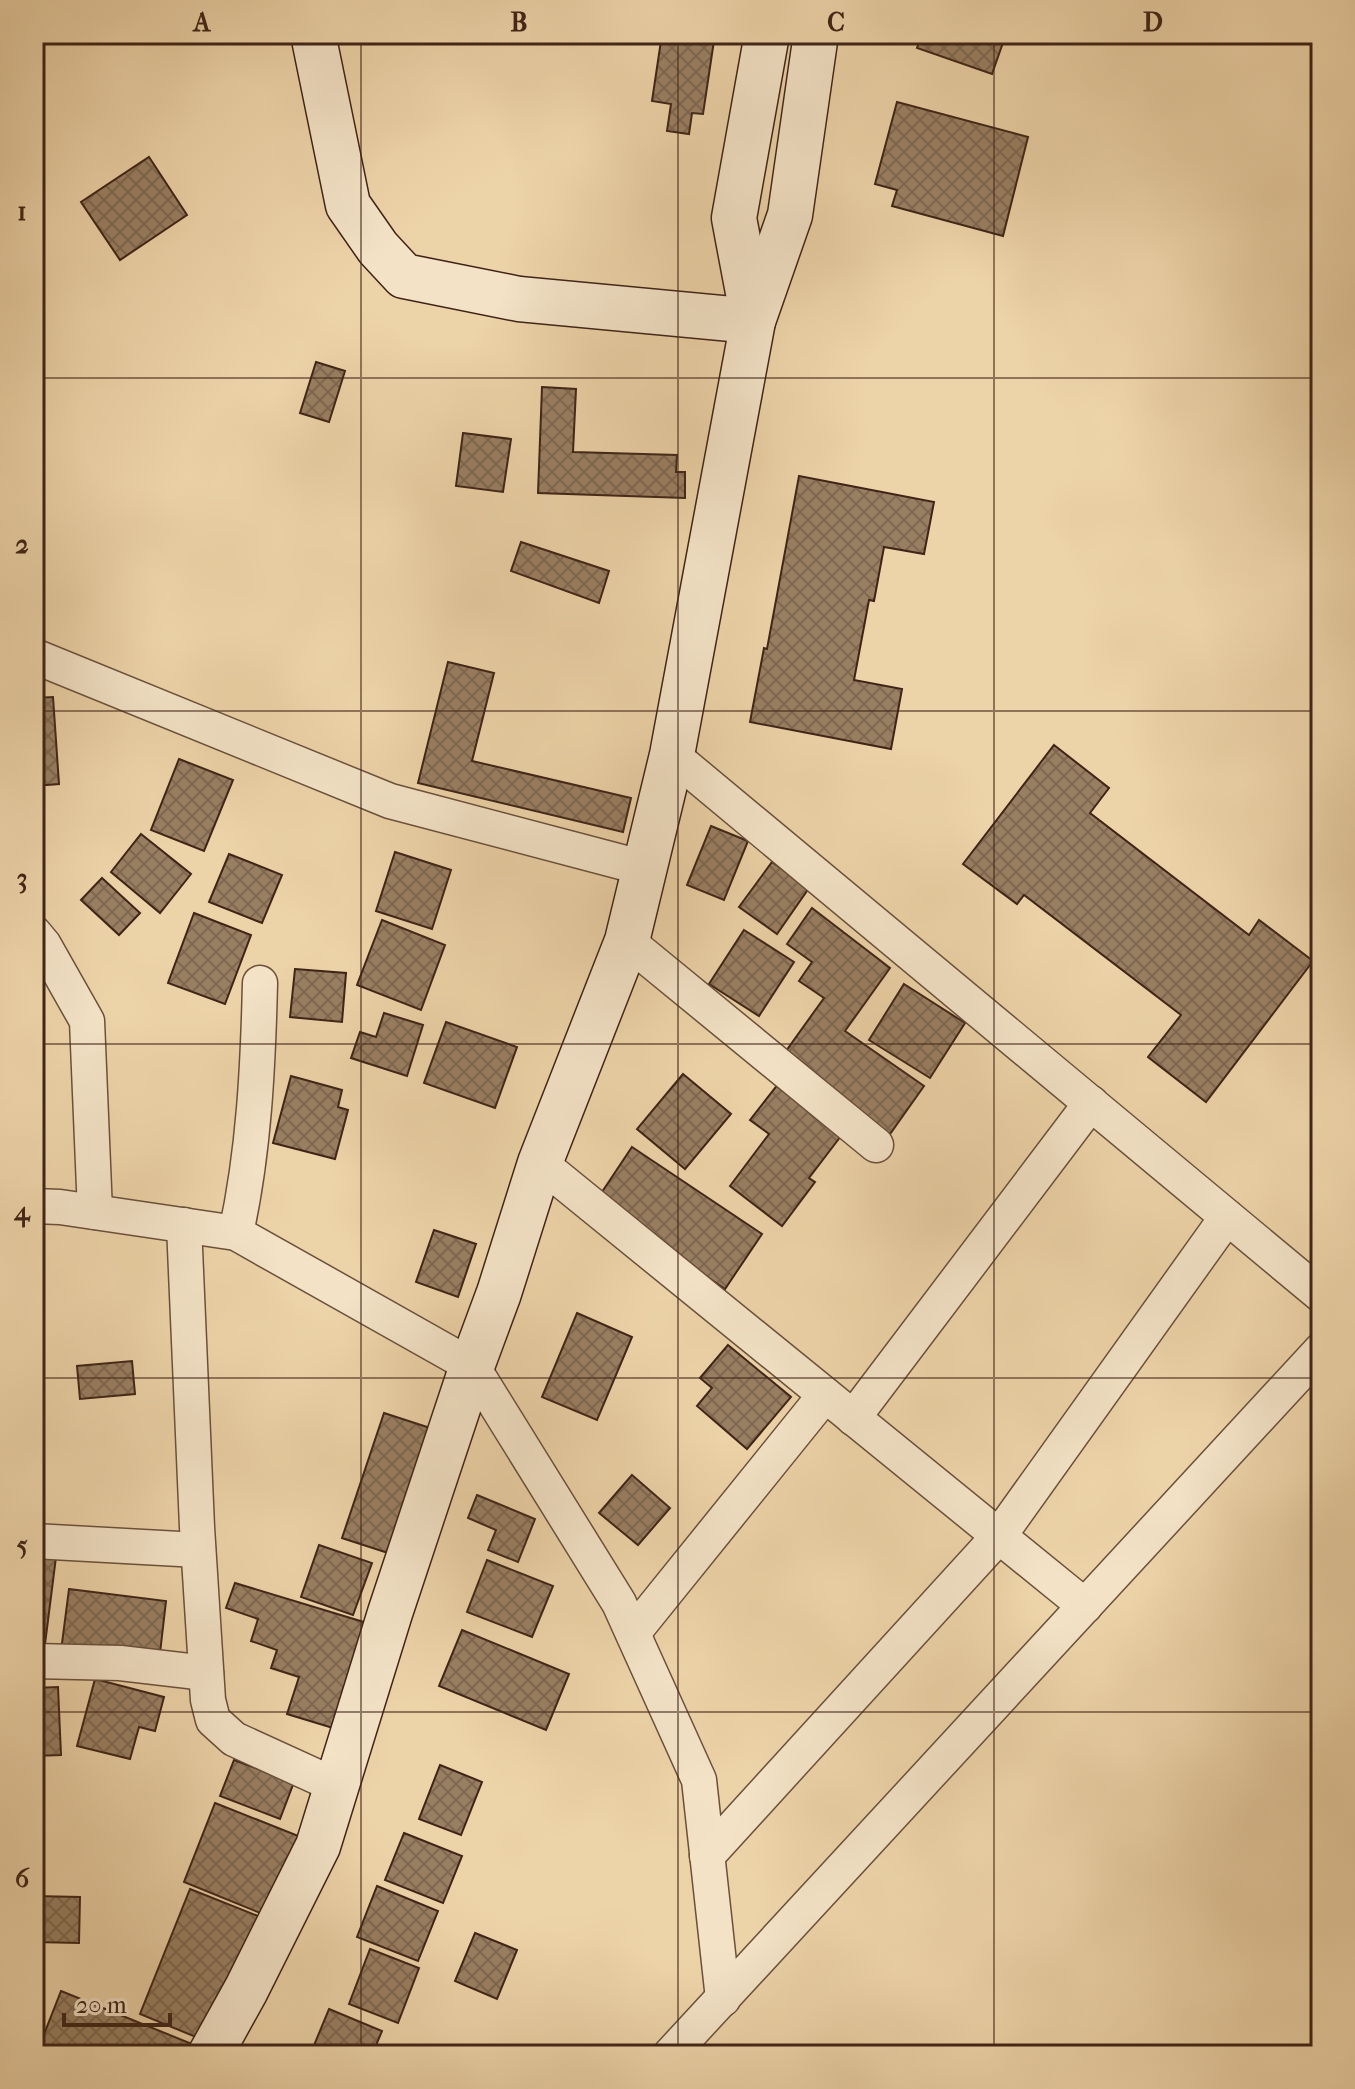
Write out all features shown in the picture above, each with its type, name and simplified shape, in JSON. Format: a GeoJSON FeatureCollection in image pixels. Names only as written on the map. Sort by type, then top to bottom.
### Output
{"type":"FeatureCollection","features":[{"type":"Feature","properties":{"kind":"main road"},"geometry":{"type":"LineString","coordinates":[[313,34],[348,205],[378,248],[404,276],[519,299],[753,321]]}},
{"type":"Feature","properties":{"kind":"main road"},"geometry":{"type":"LineString","coordinates":[[753,321],[734,218],[767,34]]}},
{"type":"Feature","properties":{"kind":"main road"},"geometry":{"type":"LineString","coordinates":[[210,2055],[318,1846],[390,1613],[540,1163],[627,941],[672,755],[753,321],[790,215],[816,34]]}},
{"type":"Feature","properties":{"kind":"street"},"geometry":{"type":"LineString","coordinates":[[34,656],[390,801],[644,868]]}},
{"type":"Feature","properties":{"kind":"street"},"geometry":{"type":"LineString","coordinates":[[672,755],[1321,1295]]}},
{"type":"Feature","properties":{"kind":"street"},"geometry":{"type":"LineString","coordinates":[[34,933],[87,1021],[95,1212]]}},
{"type":"Feature","properties":{"kind":"street"},"geometry":{"type":"LineString","coordinates":[[627,941],[876,1145]]}},
{"type":"Feature","properties":{"kind":"street"},"geometry":{"type":"LineString","coordinates":[[236,1233],[254,1101],[260,983]]}},
{"type":"Feature","properties":{"kind":"street"},"geometry":{"type":"LineString","coordinates":[[853,1418],[1091,1103]]}},
{"type":"Feature","properties":{"kind":"street"},"geometry":{"type":"LineString","coordinates":[[540,1163],[1085,1606]]}},
{"type":"Feature","properties":{"kind":"street"},"geometry":{"type":"LineString","coordinates":[[34,1206],[60,1207],[236,1233],[472,1366],[619,1603],[699,1780],[723,1999]]}},
{"type":"Feature","properties":{"kind":"street"},"geometry":{"type":"LineString","coordinates":[[707,1856],[999,1536],[1227,1217]]}},
{"type":"Feature","properties":{"kind":"street"},"geometry":{"type":"LineString","coordinates":[[184,1225],[198,1550],[208,1700],[213,1720],[234,1739],[337,1786]]}},
{"type":"Feature","properties":{"kind":"street"},"geometry":{"type":"LineString","coordinates":[[670,2055],[1321,1350]]}},
{"type":"Feature","properties":{"kind":"street"},"geometry":{"type":"LineString","coordinates":[[633,1633],[825,1395]]}},
{"type":"Feature","properties":{"kind":"street"},"geometry":{"type":"LineString","coordinates":[[34,1541],[198,1550]]}},
{"type":"Feature","properties":{"kind":"street"},"geometry":{"type":"LineString","coordinates":[[34,1661],[120,1663],[206,1673]]}},
{"type":"Feature","properties":{"kind":"building"},"geometry":{"type":"Polygon","coordinates":[[[662,34],[715,34],[703,114],[692,113],[689,134],[667,131],[671,104],[652,101],[662,34]]]}},
{"type":"Feature","properties":{"kind":"building"},"geometry":{"type":"Polygon","coordinates":[[[922,34],[1006,34],[992,74],[917,48],[922,34]]]}},
{"type":"Feature","properties":{"kind":"building"},"geometry":{"type":"Polygon","coordinates":[[[897,102],[1028,137],[1003,236],[892,206],[897,190],[875,184],[897,102]]]}},
{"type":"Feature","properties":{"kind":"building"},"geometry":{"type":"Polygon","coordinates":[[[149,157],[187,215],[120,260],[81,202],[149,157]]]}},
{"type":"Feature","properties":{"kind":"building"},"geometry":{"type":"Polygon","coordinates":[[[316,362],[345,371],[329,422],[300,413],[316,362]]]}},
{"type":"Feature","properties":{"kind":"building"},"geometry":{"type":"Polygon","coordinates":[[[542,387],[576,389],[573,452],[677,455],[676,472],[685,472],[685,498],[538,493],[542,387]]]}},
{"type":"Feature","properties":{"kind":"building"},"geometry":{"type":"Polygon","coordinates":[[[463,433],[511,439],[503,492],[456,486],[463,433]]]}},
{"type":"Feature","properties":{"kind":"building"},"geometry":{"type":"Polygon","coordinates":[[[799,476],[934,502],[924,554],[884,547],[874,601],[869,600],[854,680],[902,689],[891,749],[750,722],[764,648],[767,649],[799,476]]]}},
{"type":"Feature","properties":{"kind":"building"},"geometry":{"type":"Polygon","coordinates":[[[521,542],[609,571],[599,603],[511,571],[521,542]]]}},
{"type":"Feature","properties":{"kind":"building"},"geometry":{"type":"Polygon","coordinates":[[[448,662],[494,673],[472,761],[631,798],[623,832],[418,783],[448,662]]]}},
{"type":"Feature","properties":{"kind":"building"},"geometry":{"type":"Polygon","coordinates":[[[53,697],[59,784],[34,786],[34,698],[53,697]]]}},
{"type":"Feature","properties":{"kind":"building"},"geometry":{"type":"Polygon","coordinates":[[[1054,745],[1109,788],[1090,813],[1249,935],[1259,920],[1313,961],[1206,1102],[1148,1057],[1181,1015],[1024,895],[1017,904],[963,864],[1054,745]]]}},
{"type":"Feature","properties":{"kind":"building"},"geometry":{"type":"Polygon","coordinates":[[[179,759],[233,780],[204,851],[151,830],[179,759]]]}},
{"type":"Feature","properties":{"kind":"building"},"geometry":{"type":"Polygon","coordinates":[[[711,826],[748,841],[724,900],[687,885],[711,826]]]}},
{"type":"Feature","properties":{"kind":"building"},"geometry":{"type":"Polygon","coordinates":[[[141,834],[191,874],[160,913],[111,872],[141,834]]]}},
{"type":"Feature","properties":{"kind":"building"},"geometry":{"type":"Polygon","coordinates":[[[395,852],[451,870],[432,929],[376,911],[395,852]]]}},
{"type":"Feature","properties":{"kind":"building"},"geometry":{"type":"Polygon","coordinates":[[[229,854],[282,875],[262,923],[209,902],[229,854]]]}},
{"type":"Feature","properties":{"kind":"building"},"geometry":{"type":"Polygon","coordinates":[[[772,862],[809,888],[777,934],[739,907],[772,862]]]}},
{"type":"Feature","properties":{"kind":"building"},"geometry":{"type":"Polygon","coordinates":[[[102,878],[140,913],[119,935],[81,900],[102,878]]]}},
{"type":"Feature","properties":{"kind":"building"},"geometry":{"type":"Polygon","coordinates":[[[812,908],[890,968],[845,1031],[924,1086],[890,1134],[781,1058],[824,998],[799,981],[812,962],[787,944],[812,908]]]}},
{"type":"Feature","properties":{"kind":"building"},"geometry":{"type":"Polygon","coordinates":[[[194,913],[251,935],[225,1004],[168,983],[194,913]]]}},
{"type":"Feature","properties":{"kind":"building"},"geometry":{"type":"Polygon","coordinates":[[[382,920],[445,945],[421,1010],[357,985],[382,920]]]}},
{"type":"Feature","properties":{"kind":"building"},"geometry":{"type":"Polygon","coordinates":[[[744,930],[794,962],[759,1016],[709,984],[744,930]]]}},
{"type":"Feature","properties":{"kind":"building"},"geometry":{"type":"Polygon","coordinates":[[[295,969],[346,973],[342,1022],[290,1017],[295,969]]]}},
{"type":"Feature","properties":{"kind":"building"},"geometry":{"type":"Polygon","coordinates":[[[904,984],[965,1023],[930,1078],[869,1040],[904,984]]]}},
{"type":"Feature","properties":{"kind":"building"},"geometry":{"type":"Polygon","coordinates":[[[384,1013],[423,1025],[407,1076],[351,1058],[360,1032],[376,1037],[384,1013]]]}},
{"type":"Feature","properties":{"kind":"building"},"geometry":{"type":"Polygon","coordinates":[[[446,1022],[517,1047],[495,1108],[424,1083],[446,1022]]]}},
{"type":"Feature","properties":{"kind":"building"},"geometry":{"type":"Polygon","coordinates":[[[683,1074],[731,1114],[685,1169],[637,1129],[683,1074]]]}},
{"type":"Feature","properties":{"kind":"building"},"geometry":{"type":"Polygon","coordinates":[[[291,1076],[342,1090],[338,1107],[348,1110],[335,1159],[273,1143],[291,1076]]]}},
{"type":"Feature","properties":{"kind":"building"},"geometry":{"type":"Polygon","coordinates":[[[779,1083],[844,1132],[809,1178],[815,1182],[782,1226],[730,1186],[769,1134],[750,1120],[779,1083]]]}},
{"type":"Feature","properties":{"kind":"building"},"geometry":{"type":"Polygon","coordinates":[[[632,1147],[762,1234],[725,1289],[596,1201],[632,1147]]]}},
{"type":"Feature","properties":{"kind":"building"},"geometry":{"type":"Polygon","coordinates":[[[434,1230],[476,1244],[458,1297],[416,1282],[434,1230]]]}},
{"type":"Feature","properties":{"kind":"building"},"geometry":{"type":"Polygon","coordinates":[[[577,1313],[632,1337],[597,1420],[542,1397],[577,1313]]]}},
{"type":"Feature","properties":{"kind":"building"},"geometry":{"type":"Polygon","coordinates":[[[728,1345],[791,1397],[747,1449],[697,1406],[712,1388],[700,1378],[728,1345]]]}},
{"type":"Feature","properties":{"kind":"building"},"geometry":{"type":"Polygon","coordinates":[[[132,1361],[135,1394],[80,1399],[77,1366],[132,1361]]]}},
{"type":"Feature","properties":{"kind":"building"},"geometry":{"type":"Polygon","coordinates":[[[34,1368],[38,1368],[37,1400],[44,1401],[42,1469],[34,1469],[34,1368]]]}},
{"type":"Feature","properties":{"kind":"building"},"geometry":{"type":"Polygon","coordinates":[[[384,1413],[430,1428],[388,1553],[342,1538],[384,1413]]]}},
{"type":"Feature","properties":{"kind":"building"},"geometry":{"type":"Polygon","coordinates":[[[632,1475],[670,1508],[638,1545],[599,1513],[632,1475]]]}},
{"type":"Feature","properties":{"kind":"building"},"geometry":{"type":"Polygon","coordinates":[[[477,1495],[535,1519],[518,1562],[488,1550],[496,1530],[468,1518],[477,1495]]]}},
{"type":"Feature","properties":{"kind":"building"},"geometry":{"type":"Polygon","coordinates":[[[319,1545],[372,1563],[353,1615],[301,1597],[319,1545]]]}},
{"type":"Feature","properties":{"kind":"building"},"geometry":{"type":"Polygon","coordinates":[[[34,1546],[57,1549],[43,1660],[34,1658],[34,1546]]]}},
{"type":"Feature","properties":{"kind":"building"},"geometry":{"type":"Polygon","coordinates":[[[487,1560],[553,1586],[532,1637],[467,1612],[487,1560]]]}},
{"type":"Feature","properties":{"kind":"building"},"geometry":{"type":"Polygon","coordinates":[[[235,1583],[367,1623],[333,1728],[287,1714],[299,1677],[271,1668],[277,1650],[251,1641],[258,1619],[226,1608],[235,1583]]]}},
{"type":"Feature","properties":{"kind":"building"},"geometry":{"type":"Polygon","coordinates":[[[69,1589],[166,1601],[159,1662],[61,1651],[69,1589]]]}},
{"type":"Feature","properties":{"kind":"building"},"geometry":{"type":"Polygon","coordinates":[[[462,1630],[569,1674],[546,1730],[439,1686],[462,1630]]]}},
{"type":"Feature","properties":{"kind":"building"},"geometry":{"type":"Polygon","coordinates":[[[95,1679],[164,1697],[155,1731],[139,1727],[130,1759],[77,1746],[95,1679]]]}},
{"type":"Feature","properties":{"kind":"building"},"geometry":{"type":"Polygon","coordinates":[[[58,1687],[61,1755],[34,1756],[34,1688],[58,1687]]]}},
{"type":"Feature","properties":{"kind":"building"},"geometry":{"type":"Polygon","coordinates":[[[234,1760],[294,1782],[280,1819],[220,1796],[234,1760]]]}},
{"type":"Feature","properties":{"kind":"building"},"geometry":{"type":"Polygon","coordinates":[[[440,1765],[482,1782],[461,1835],[419,1819],[440,1765]]]}},
{"type":"Feature","properties":{"kind":"building"},"geometry":{"type":"Polygon","coordinates":[[[215,1803],[306,1839],[275,1919],[184,1882],[215,1803]]]}},
{"type":"Feature","properties":{"kind":"building"},"geometry":{"type":"Polygon","coordinates":[[[404,1833],[462,1856],[443,1903],[385,1880],[404,1833]]]}},
{"type":"Feature","properties":{"kind":"building"},"geometry":{"type":"Polygon","coordinates":[[[377,1886],[438,1911],[418,1961],[357,1937],[377,1886]]]}},
{"type":"Feature","properties":{"kind":"building"},"geometry":{"type":"Polygon","coordinates":[[[190,1889],[263,1918],[213,2044],[140,2014],[190,1889]]]}},
{"type":"Feature","properties":{"kind":"building"},"geometry":{"type":"Polygon","coordinates":[[[34,1896],[80,1897],[79,1943],[34,1942],[34,1896]]]}},
{"type":"Feature","properties":{"kind":"building"},"geometry":{"type":"Polygon","coordinates":[[[475,1933],[517,1950],[497,1999],[455,1981],[475,1933]]]}},
{"type":"Feature","properties":{"kind":"building"},"geometry":{"type":"Polygon","coordinates":[[[370,1949],[419,1968],[398,2023],[349,2004],[370,1949]]]}},
{"type":"Feature","properties":{"kind":"building"},"geometry":{"type":"Polygon","coordinates":[[[61,1991],[192,2044],[188,2055],[59,2055],[39,2047],[61,1991]]]}},
{"type":"Feature","properties":{"kind":"building"},"geometry":{"type":"Polygon","coordinates":[[[329,2009],[382,2031],[372,2055],[310,2055],[329,2009]]]}}]}
